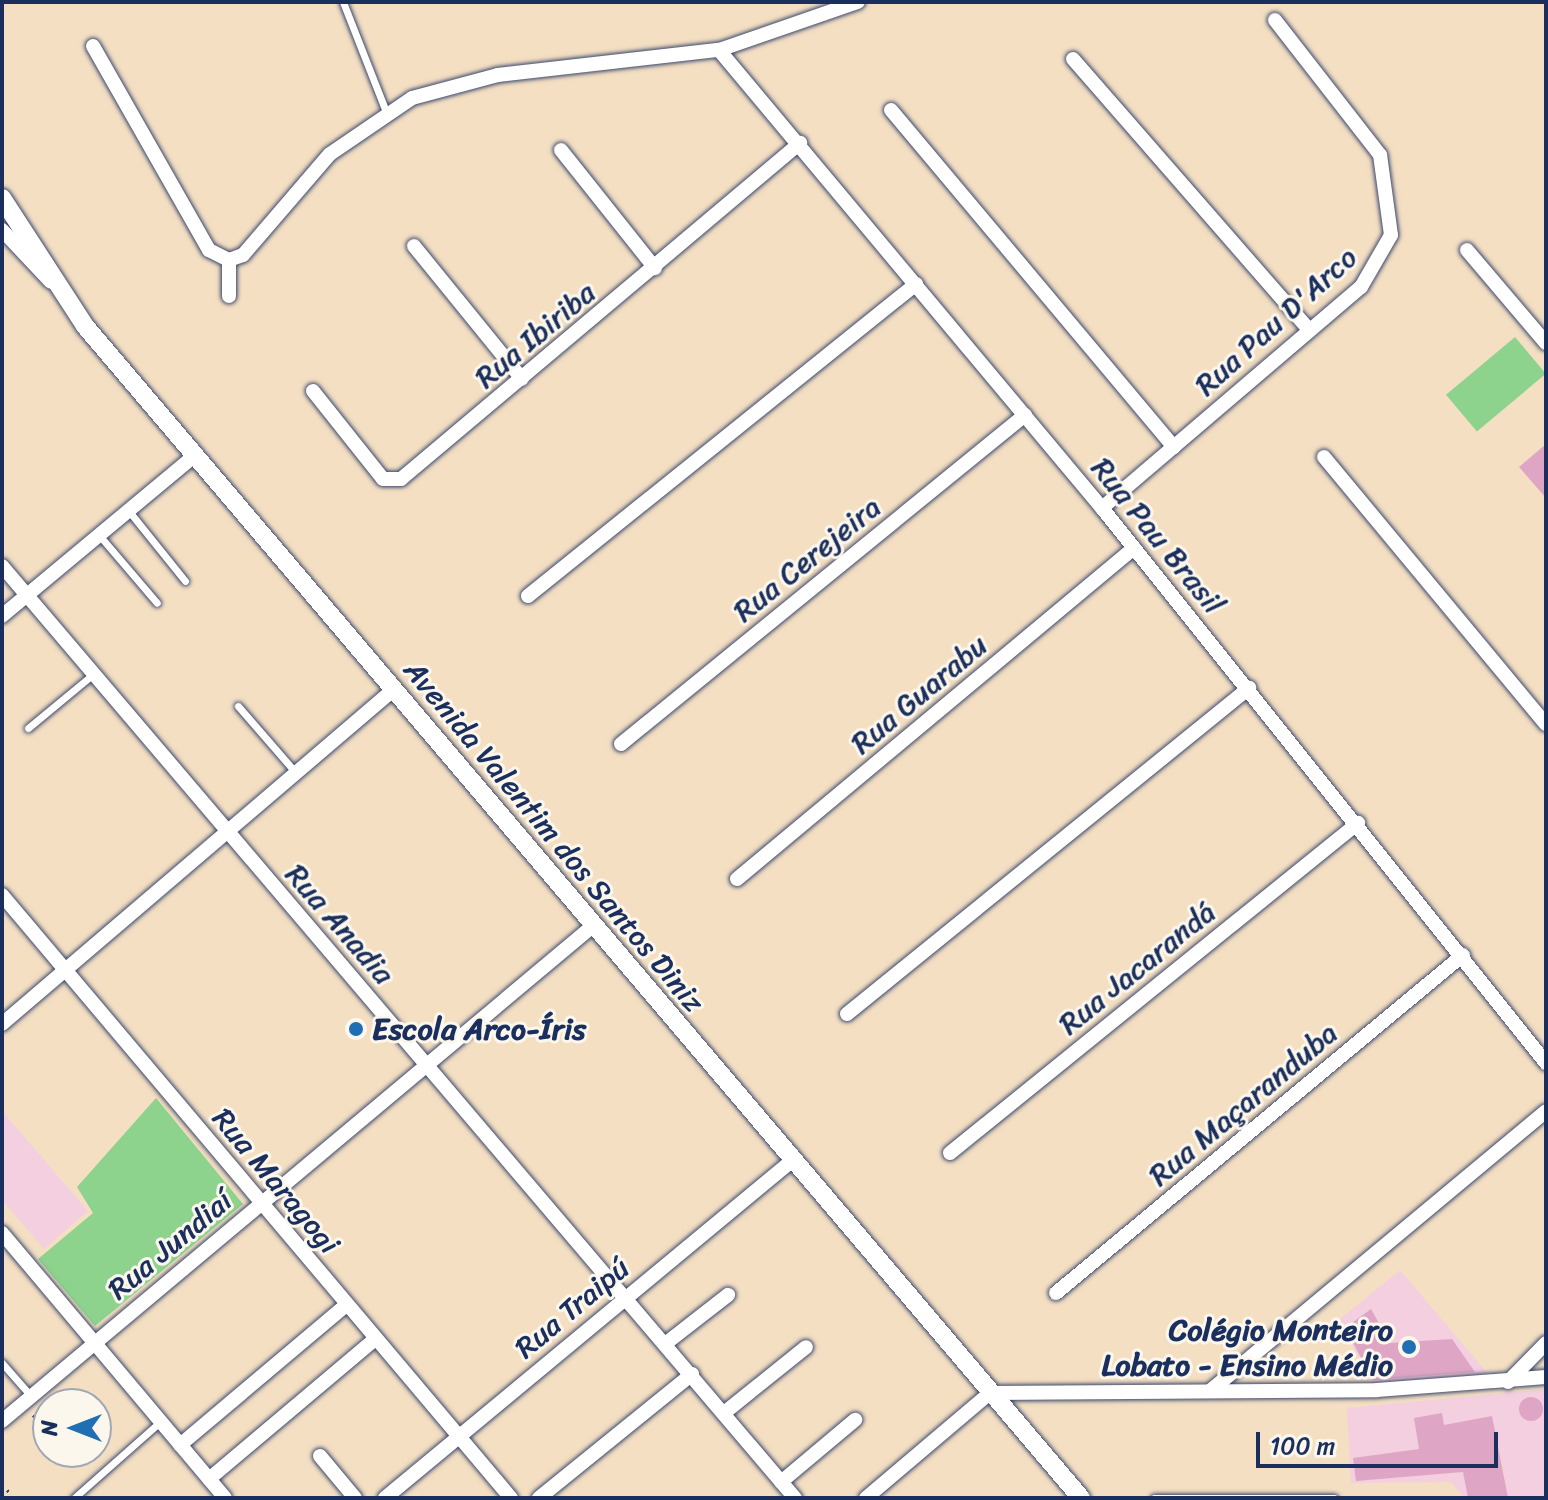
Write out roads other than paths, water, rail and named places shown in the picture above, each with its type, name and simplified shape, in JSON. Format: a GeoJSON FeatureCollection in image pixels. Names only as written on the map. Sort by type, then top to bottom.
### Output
{"type":"FeatureCollection","features":[{"type":"Feature","properties":{"kind":"street"},"geometry":{"type":"LineString","coordinates":[[93,46],[209,250],[229,260],[243,255],[330,154],[386,112],[441,86],[498,75],[719,50],[850,3]]}},
{"type":"Feature","properties":{"kind":"street","name":"Rua Pau D'Arco"},"geometry":{"type":"LineString","coordinates":[[1102,508],[1309,330],[1380,261],[1392,206],[1380,155],[1275,20]]}},
{"type":"Feature","properties":{"kind":"street","name":"Rua Pau Brasil"},"geometry":{"type":"LineString","coordinates":[[719,50],[800,143],[1249,688],[1546,1063]]}},
{"type":"Feature","properties":{"kind":"street"},"geometry":{"type":"LineString","coordinates":[[1073,59],[1309,330]]}},
{"type":"Feature","properties":{"kind":"street"},"geometry":{"type":"LineString","coordinates":[[891,110],[1174,447]]}},
{"type":"Feature","properties":{"kind":"street","name":"Rua Ibiriba"},"geometry":{"type":"LineString","coordinates":[[313,391],[390,481],[522,379],[800,143]]}},
{"type":"Feature","properties":{"kind":"street"},"geometry":{"type":"LineString","coordinates":[[561,150],[655,268]]}},
{"type":"Feature","properties":{"kind":"street","name":"Avenida Valentim dos Santos Diniz"},"geometry":{"type":"LineString","coordinates":[[2,198],[55,284],[195,455],[1081,1498]]}},
{"type":"Feature","properties":{"kind":"street"},"geometry":{"type":"LineString","coordinates":[[2,230],[55,284]]}},
{"type":"Feature","properties":{"kind":"street"},"geometry":{"type":"LineString","coordinates":[[414,246],[522,379]]}},
{"type":"Feature","properties":{"kind":"street"},"geometry":{"type":"LineString","coordinates":[[1467,250],[1546,343]]}},
{"type":"Feature","properties":{"kind":"street"},"geometry":{"type":"LineString","coordinates":[[229,260],[229,296]]}},
{"type":"Feature","properties":{"kind":"street"},"geometry":{"type":"LineString","coordinates":[[528,596],[916,284]]}},
{"type":"Feature","properties":{"kind":"street","name":"Rua Cerejeira"},"geometry":{"type":"LineString","coordinates":[[621,744],[1025,415]]}},
{"type":"Feature","properties":{"kind":"street"},"geometry":{"type":"LineString","coordinates":[[2,616],[195,455]]}},
{"type":"Feature","properties":{"kind":"street"},"geometry":{"type":"LineString","coordinates":[[1324,457],[1546,724]]}},
{"type":"Feature","properties":{"kind":"street","name":"Rua Guarabu"},"geometry":{"type":"LineString","coordinates":[[737,879],[1134,548]]}},
{"type":"Feature","properties":{"kind":"street","name":"Rua Anadia"},"geometry":{"type":"LineString","coordinates":[[2,566],[795,1498]]}},
{"type":"Feature","properties":{"kind":"street"},"geometry":{"type":"LineString","coordinates":[[847,1014],[1249,688]]}},
{"type":"Feature","properties":{"kind":"street"},"geometry":{"type":"LineString","coordinates":[[2,1024],[393,690]]}},
{"type":"Feature","properties":{"kind":"street","name":"Rua Jacarandá"},"geometry":{"type":"LineString","coordinates":[[950,1153],[1358,823]]}},
{"type":"Feature","properties":{"kind":"street","name":"Rua Maragogi"},"geometry":{"type":"LineString","coordinates":[[3,899],[511,1498]]}},
{"type":"Feature","properties":{"kind":"street","name":"Rua Jundiaí"},"geometry":{"type":"LineString","coordinates":[[2,1421],[424,1061],[594,925]]}},
{"type":"Feature","properties":{"kind":"street","name":"Rua Maçaranduba"},"geometry":{"type":"LineString","coordinates":[[1056,1293],[1463,955]]}},
{"type":"Feature","properties":{"kind":"street"},"geometry":{"type":"LineString","coordinates":[[1210,1391],[1546,1111]]}},
{"type":"Feature","properties":{"kind":"street","name":"Rua Traipú"},"geometry":{"type":"LineString","coordinates":[[385,1498],[623,1297],[794,1159]]}},
{"type":"Feature","properties":{"kind":"street"},"geometry":{"type":"LineString","coordinates":[[2,1233],[225,1498]]}},
{"type":"Feature","properties":{"kind":"street"},"geometry":{"type":"LineString","coordinates":[[665,1344],[728,1295]]}},
{"type":"Feature","properties":{"kind":"street"},"geometry":{"type":"LineString","coordinates":[[180,1445],[346,1305]]}},
{"type":"Feature","properties":{"kind":"street"},"geometry":{"type":"LineString","coordinates":[[209,1479],[375,1339]]}},
{"type":"Feature","properties":{"kind":"street"},"geometry":{"type":"LineString","coordinates":[[1508,1382],[1546,1343]]}},
{"type":"Feature","properties":{"kind":"street"},"geometry":{"type":"LineString","coordinates":[[724,1413],[806,1347]]}},
{"type":"Feature","properties":{"kind":"street"},"geometry":{"type":"LineString","coordinates":[[1234,1372],[1236,1391]]}},
{"type":"Feature","properties":{"kind":"street"},"geometry":{"type":"LineString","coordinates":[[539,1498],[692,1374]]}},
{"type":"Feature","properties":{"kind":"street"},"geometry":{"type":"LineString","coordinates":[[866,1498],[990,1393],[1236,1391],[1508,1382],[1546,1377]]}},
{"type":"Feature","properties":{"kind":"street"},"geometry":{"type":"LineString","coordinates":[[781,1482],[855,1420]]}},
{"type":"Feature","properties":{"kind":"street"},"geometry":{"type":"LineString","coordinates":[[320,1456],[355,1498]]}},
{"type":"Feature","properties":{"kind":"lane"},"geometry":{"type":"LineString","coordinates":[[343,2],[386,112]]}},
{"type":"Feature","properties":{"kind":"lane"},"geometry":{"type":"LineString","coordinates":[[128,510],[185,581]]}},
{"type":"Feature","properties":{"kind":"lane"},"geometry":{"type":"LineString","coordinates":[[99,535],[157,603]]}},
{"type":"Feature","properties":{"kind":"lane"},"geometry":{"type":"LineString","coordinates":[[28,728],[92,675]]}},
{"type":"Feature","properties":{"kind":"lane"},"geometry":{"type":"LineString","coordinates":[[238,706],[296,773]]}},
{"type":"Feature","properties":{"kind":"lane"},"geometry":{"type":"LineString","coordinates":[[2,1363],[27,1399]]}},
{"type":"Feature","properties":{"kind":"lane"},"geometry":{"type":"LineString","coordinates":[[74,1498],[161,1421]]}},
{"type":"Feature","properties":{"kind":"lane"},"geometry":{"type":"LineString","coordinates":[[1154,1498],[1334,1498]]}},
{"type":"Feature","properties":{"kind":"place","name":"Escola Arco-Íris"},"geometry":{"type":"Point","coordinates":[356,1029]}},
{"type":"Feature","properties":{"kind":"place","name":"Colégio Monteiro Lobato - Ensino Médio"},"geometry":{"type":"Point","coordinates":[1409,1347]}}]}
